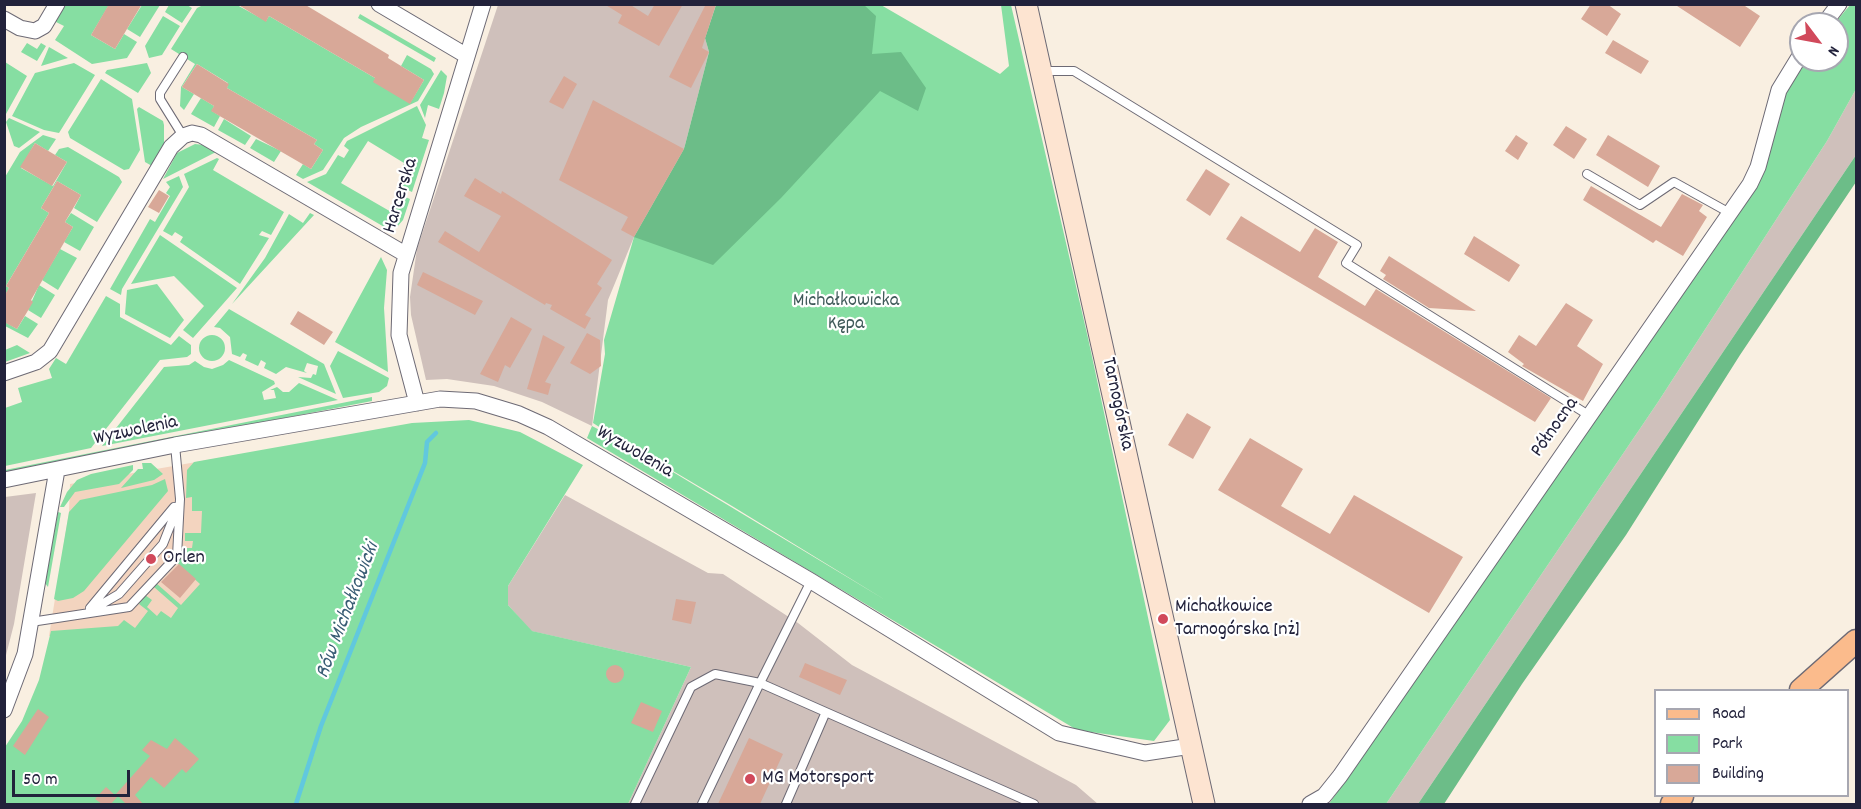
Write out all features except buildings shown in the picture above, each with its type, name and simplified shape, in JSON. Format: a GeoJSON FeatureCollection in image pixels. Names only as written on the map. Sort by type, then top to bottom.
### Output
{"type":"FeatureCollection","features":[{"type":"Feature","properties":{"kind":"main road"},"geometry":{"type":"LineString","coordinates":[[1802,689],[1857,641]]}},
{"type":"Feature","properties":{"kind":"street"},"geometry":{"type":"LineString","coordinates":[[4,19],[20,28],[35,31],[44,26],[57,4]]}},
{"type":"Feature","properties":{"kind":"street"},"geometry":{"type":"LineString","coordinates":[[379,4],[466,56]]}},
{"type":"Feature","properties":{"kind":"street","name":"Harcerska"},"geometry":{"type":"LineString","coordinates":[[417,403],[399,334],[399,290],[405,254],[483,4]]}},
{"type":"Feature","properties":{"kind":"street","name":"Tarnogórska"},"geometry":{"type":"LineString","coordinates":[[1026,4],[1204,804]]}},
{"type":"Feature","properties":{"kind":"street","name":"Północna"},"geometry":{"type":"LineString","coordinates":[[1310,804],[1324,796],[1340,776],[1590,416],[1728,212],[1750,184],[1758,167],[1779,90],[1790,72]]}},
{"type":"Feature","properties":{"kind":"street"},"geometry":{"type":"LineString","coordinates":[[4,373],[36,362],[51,351],[171,147],[183,136],[192,133],[201,135],[405,254]]}},
{"type":"Feature","properties":{"kind":"street","name":"Wyzwolenia"},"geometry":{"type":"LineString","coordinates":[[4,480],[175,445],[440,399],[476,401],[519,414],[548,427],[811,581],[1059,733],[1145,753],[1191,746]]}},
{"type":"Feature","properties":{"kind":"street"},"geometry":{"type":"LineString","coordinates":[[4,710],[22,663],[57,470]]}},
{"type":"Feature","properties":{"kind":"lane"},"geometry":{"type":"LineString","coordinates":[[183,57],[160,93],[160,99],[183,136]]}},
{"type":"Feature","properties":{"kind":"lane"},"geometry":{"type":"LineString","coordinates":[[1040,71],[1074,71],[1357,244],[1346,262],[1590,416]]}},
{"type":"Feature","properties":{"kind":"lane"},"geometry":{"type":"LineString","coordinates":[[1587,174],[1640,205],[1674,182],[1728,212]]}},
{"type":"Feature","properties":{"kind":"lane"},"geometry":{"type":"LineString","coordinates":[[31,622],[129,607],[177,556],[180,499],[175,445]]}},
{"type":"Feature","properties":{"kind":"lane"},"geometry":{"type":"LineString","coordinates":[[85,613],[119,594],[163,544],[180,499]]}},
{"type":"Feature","properties":{"kind":"lane"},"geometry":{"type":"LineString","coordinates":[[85,613],[180,499]]}},
{"type":"Feature","properties":{"kind":"lane"},"geometry":{"type":"LineString","coordinates":[[702,804],[811,581]]}},
{"type":"Feature","properties":{"kind":"lane"},"geometry":{"type":"LineString","coordinates":[[635,804],[690,687],[715,674],[760,683],[825,714],[1034,804]]}},
{"type":"Feature","properties":{"kind":"lane"},"geometry":{"type":"LineString","coordinates":[[786,804],[825,714]]}},
{"type":"Feature","properties":{"kind":"shaded area"},"geometry":{"type":"Polygon","coordinates":[[[498,5],[716,5],[705,38],[709,52],[684,149],[634,237],[608,300],[592,426],[542,402],[494,386],[447,379],[426,380],[411,315],[410,297],[417,249],[498,5]]]}},
{"type":"Feature","properties":{"kind":"shaded area"},"geometry":{"type":"Polygon","coordinates":[[[1856,89],[1856,155],[1418,804],[1386,804],[1658,402],[1827,141],[1856,89]]]}},
{"type":"Feature","properties":{"kind":"shaded area"},"geometry":{"type":"Polygon","coordinates":[[[248,453],[228,590],[153,636],[49,636],[69,512],[70,484],[248,453]]]}},
{"type":"Feature","properties":{"kind":"shaded area"},"geometry":{"type":"Polygon","coordinates":[[[36,493],[14,624],[5,659],[5,497],[36,493]]]}},
{"type":"Feature","properties":{"kind":"shaded area"},"geometry":{"type":"Polygon","coordinates":[[[565,495],[708,573],[723,574],[798,623],[852,665],[1076,785],[1098,804],[628,804],[691,667],[531,631],[508,605],[508,586],[565,495]]]}},
{"type":"Feature","properties":{"kind":"green space"},"geometry":{"type":"Polygon","coordinates":[[[64,5],[109,5],[91,35],[115,49],[124,34],[137,42],[127,58],[92,64],[55,40],[64,26],[54,21],[64,5]]]}},
{"type":"Feature","properties":{"kind":"green space"},"geometry":{"type":"Polygon","coordinates":[[[142,5],[160,5],[140,37],[127,29],[142,5]]]}},
{"type":"Feature","properties":{"kind":"green space"},"geometry":{"type":"Polygon","coordinates":[[[169,5],[187,5],[192,8],[182,23],[165,12],[169,5]]]}},
{"type":"Feature","properties":{"kind":"green space"},"geometry":{"type":"Polygon","coordinates":[[[203,5],[237,5],[266,21],[269,16],[375,78],[410,103],[424,80],[401,66],[407,55],[431,69],[434,74],[418,101],[361,127],[344,138],[323,170],[303,179],[296,175],[303,164],[311,169],[323,150],[314,144],[317,140],[227,88],[228,83],[197,64],[182,87],[194,94],[184,110],[180,106],[181,87],[195,64],[171,49],[197,8],[203,5]]]}},
{"type":"Feature","properties":{"kind":"green space"},"geometry":{"type":"Polygon","coordinates":[[[716,5],[864,5],[876,16],[872,54],[901,52],[926,88],[918,111],[880,91],[781,198],[713,265],[634,237],[684,149],[709,52],[705,38],[716,5]]]}},
{"type":"Feature","properties":{"kind":"green space","name":"Michałkowicka Kępa"},"geometry":{"type":"Polygon","coordinates":[[[729,5],[881,5],[1000,74],[1009,66],[1001,5],[1011,5],[1088,338],[1170,720],[1154,741],[1077,730],[587,438],[592,426],[626,444],[593,423],[605,354],[604,340],[634,237],[684,149],[706,96],[729,5]],[[668,468],[887,601],[732,506],[668,468]]]}},
{"type":"Feature","properties":{"kind":"green space"},"geometry":{"type":"Polygon","coordinates":[[[1850,5],[1856,5],[1856,89],[1827,141],[1658,402],[1386,804],[1329,804],[1761,177],[1784,93],[1799,72],[1849,72],[1849,12],[1844,12],[1850,5]]]}},
{"type":"Feature","properties":{"kind":"green space"},"geometry":{"type":"Polygon","coordinates":[[[360,14],[436,58],[434,62],[358,18],[360,14]]]}},
{"type":"Feature","properties":{"kind":"green space"},"geometry":{"type":"Polygon","coordinates":[[[163,16],[180,26],[162,55],[149,58],[145,46],[163,16]]]}},
{"type":"Feature","properties":{"kind":"green space"},"geometry":{"type":"Polygon","coordinates":[[[27,43],[37,49],[41,43],[46,46],[37,61],[21,52],[27,43]]]}},
{"type":"Feature","properties":{"kind":"green space"},"geometry":{"type":"Polygon","coordinates":[[[49,47],[68,58],[41,66],[49,47]]]}},
{"type":"Feature","properties":{"kind":"green space"},"geometry":{"type":"Polygon","coordinates":[[[5,62],[27,76],[6,114],[4,113],[5,62]]]}},
{"type":"Feature","properties":{"kind":"green space"},"geometry":{"type":"Polygon","coordinates":[[[74,63],[95,75],[59,133],[44,130],[12,116],[35,73],[74,63]]]}},
{"type":"Feature","properties":{"kind":"green space"},"geometry":{"type":"Polygon","coordinates":[[[147,63],[151,73],[138,93],[105,73],[107,70],[147,63]]]}},
{"type":"Feature","properties":{"kind":"green space"},"geometry":{"type":"Polygon","coordinates":[[[441,70],[447,76],[439,109],[428,105],[425,118],[420,105],[441,70]]]}},
{"type":"Feature","properties":{"kind":"green space"},"geometry":{"type":"Polygon","coordinates":[[[101,79],[132,99],[140,150],[129,169],[124,170],[70,138],[68,132],[101,79]]]}},
{"type":"Feature","properties":{"kind":"green space"},"geometry":{"type":"Polygon","coordinates":[[[201,98],[214,106],[212,111],[220,116],[214,127],[191,114],[201,98]]]}},
{"type":"Feature","properties":{"kind":"green space"},"geometry":{"type":"Polygon","coordinates":[[[417,106],[426,125],[422,138],[429,140],[412,192],[399,186],[404,163],[368,141],[341,183],[393,213],[398,194],[410,199],[403,220],[397,227],[386,228],[307,182],[326,174],[338,155],[344,158],[349,150],[344,146],[347,141],[417,106]]]}},
{"type":"Feature","properties":{"kind":"green space"},"geometry":{"type":"Polygon","coordinates":[[[139,107],[163,121],[164,125],[164,144],[152,166],[145,162],[137,109],[139,107]]]}},
{"type":"Feature","properties":{"kind":"green space"},"geometry":{"type":"Polygon","coordinates":[[[9,118],[40,132],[19,148],[14,146],[6,122],[9,118]]]}},
{"type":"Feature","properties":{"kind":"green space"},"geometry":{"type":"Polygon","coordinates":[[[224,119],[251,136],[245,145],[218,130],[224,119]]]}},
{"type":"Feature","properties":{"kind":"green space"},"geometry":{"type":"Polygon","coordinates":[[[43,135],[56,139],[48,151],[35,143],[21,168],[53,186],[67,162],[55,155],[59,149],[68,147],[119,177],[122,182],[97,222],[74,208],[81,195],[57,181],[41,208],[49,213],[6,286],[9,288],[5,296],[5,177],[20,152],[43,135]]]}},
{"type":"Feature","properties":{"kind":"green space"},"geometry":{"type":"Polygon","coordinates":[[[256,139],[281,151],[274,162],[250,148],[256,139]]]}},
{"type":"Feature","properties":{"kind":"green space"},"geometry":{"type":"Polygon","coordinates":[[[195,144],[204,145],[216,152],[163,179],[177,153],[195,144]]]}},
{"type":"Feature","properties":{"kind":"green space"},"geometry":{"type":"Polygon","coordinates":[[[1856,155],[1856,182],[1740,355],[1626,535],[1522,684],[1444,804],[1418,804],[1856,155]]]}},
{"type":"Feature","properties":{"kind":"green space"},"geometry":{"type":"Polygon","coordinates":[[[219,159],[213,170],[284,212],[271,235],[262,231],[259,235],[269,238],[240,284],[180,242],[183,237],[175,232],[172,236],[163,231],[189,187],[184,174],[219,159]]]}},
{"type":"Feature","properties":{"kind":"green space"},"geometry":{"type":"Polygon","coordinates":[[[179,176],[183,187],[122,289],[121,295],[110,289],[150,219],[155,222],[170,196],[166,193],[170,187],[166,182],[179,176]]]}},
{"type":"Feature","properties":{"kind":"green space"},"geometry":{"type":"Polygon","coordinates":[[[71,213],[94,227],[80,251],[64,242],[73,227],[65,222],[71,213]]]}},
{"type":"Feature","properties":{"kind":"green space"},"geometry":{"type":"Polygon","coordinates":[[[310,213],[314,215],[232,304],[265,258],[289,214],[303,223],[310,213]]]}},
{"type":"Feature","properties":{"kind":"green space"},"geometry":{"type":"Polygon","coordinates":[[[160,235],[237,288],[193,338],[183,330],[204,306],[174,276],[131,284],[160,235]]]}},
{"type":"Feature","properties":{"kind":"green space"},"geometry":{"type":"Polygon","coordinates":[[[60,249],[77,258],[58,290],[42,280],[60,249]]]}},
{"type":"Feature","properties":{"kind":"green space"},"geometry":{"type":"Polygon","coordinates":[[[381,257],[387,270],[384,308],[388,372],[335,342],[381,257]]]}},
{"type":"Feature","properties":{"kind":"green space"},"geometry":{"type":"Polygon","coordinates":[[[157,284],[184,320],[170,338],[125,314],[127,290],[157,284]]]}},
{"type":"Feature","properties":{"kind":"green space"},"geometry":{"type":"Polygon","coordinates":[[[39,285],[55,295],[41,318],[28,310],[39,285]]]}},
{"type":"Feature","properties":{"kind":"green space"},"geometry":{"type":"Polygon","coordinates":[[[106,296],[120,304],[120,317],[171,345],[179,336],[191,345],[191,354],[187,357],[160,360],[91,448],[5,466],[5,408],[22,402],[18,388],[52,378],[49,369],[56,358],[66,364],[106,296]]]}},
{"type":"Feature","properties":{"kind":"green space"},"geometry":{"type":"Polygon","coordinates":[[[229,309],[324,364],[336,394],[298,377],[311,378],[313,374],[316,375],[318,366],[307,363],[304,371],[307,373],[286,367],[276,374],[264,368],[266,363],[261,360],[258,366],[245,360],[247,355],[243,353],[240,357],[232,354],[230,337],[220,328],[214,327],[229,309]]]}},
{"type":"Feature","properties":{"kind":"green space"},"geometry":{"type":"Polygon","coordinates":[[[25,316],[38,324],[28,338],[5,326],[5,322],[17,329],[25,316]]]}},
{"type":"Feature","properties":{"kind":"green space"},"geometry":{"type":"Polygon","coordinates":[[[212,335],[222,338],[225,348],[222,358],[212,361],[202,358],[199,348],[202,338],[212,335]]]}},
{"type":"Feature","properties":{"kind":"green space"},"geometry":{"type":"Polygon","coordinates":[[[17,345],[30,353],[5,362],[5,350],[17,345]]]}},
{"type":"Feature","properties":{"kind":"green space"},"geometry":{"type":"Polygon","coordinates":[[[338,351],[389,378],[387,386],[379,392],[343,398],[330,366],[338,351]]]}},
{"type":"Feature","properties":{"kind":"green space"},"geometry":{"type":"Polygon","coordinates":[[[229,360],[274,381],[275,384],[262,392],[264,400],[276,398],[274,390],[270,390],[277,387],[283,392],[289,392],[299,383],[338,400],[102,446],[164,367],[189,365],[195,361],[212,369],[229,360]]]}},
{"type":"Feature","properties":{"kind":"green space"},"geometry":{"type":"Polygon","coordinates":[[[372,397],[372,401],[6,472],[5,470],[372,397]]]}},
{"type":"Feature","properties":{"kind":"green space"},"geometry":{"type":"Polygon","coordinates":[[[469,420],[520,432],[583,465],[508,586],[508,605],[532,631],[691,667],[628,804],[5,804],[5,747],[22,721],[39,680],[51,631],[118,626],[124,620],[135,628],[148,611],[139,604],[145,595],[152,600],[147,607],[157,616],[161,611],[171,618],[178,608],[154,587],[156,583],[181,605],[200,584],[175,561],[185,548],[192,548],[193,541],[185,541],[185,533],[201,533],[202,511],[192,511],[192,497],[186,498],[187,470],[194,462],[412,423],[469,420]]]}},
{"type":"Feature","properties":{"kind":"green space"},"geometry":{"type":"Polygon","coordinates":[[[142,463],[151,463],[163,474],[154,480],[121,488],[138,469],[143,469],[142,463]]]}},
{"type":"Feature","properties":{"kind":"green space"},"geometry":{"type":"Polygon","coordinates":[[[133,465],[133,470],[119,484],[75,492],[64,507],[60,507],[67,492],[77,480],[91,474],[133,465]]]}},
{"type":"Feature","properties":{"kind":"green space"},"geometry":{"type":"Polygon","coordinates":[[[165,479],[168,491],[84,591],[73,598],[58,601],[54,599],[69,512],[80,500],[152,485],[165,479]]]}},
{"type":"Feature","properties":{"kind":"green space"},"geometry":{"type":"Polygon","coordinates":[[[58,512],[61,513],[48,587],[45,583],[58,512]]]}},
{"type":"Feature","properties":{"kind":"waterway","name":"Rów Michałkowicki"},"geometry":{"type":"LineString","coordinates":[[296,804],[321,726],[425,463],[427,442],[436,433]]}},
{"type":"Feature","properties":{"kind":"place","name":"Orlen"},"geometry":{"type":"Point","coordinates":[151,559]}},
{"type":"Feature","properties":{"kind":"place","name":"Michałkowice Tarnogórska [nż]"},"geometry":{"type":"Point","coordinates":[1163,619]}},
{"type":"Feature","properties":{"kind":"place","name":"MG Motorsport"},"geometry":{"type":"Point","coordinates":[750,779]}}]}
